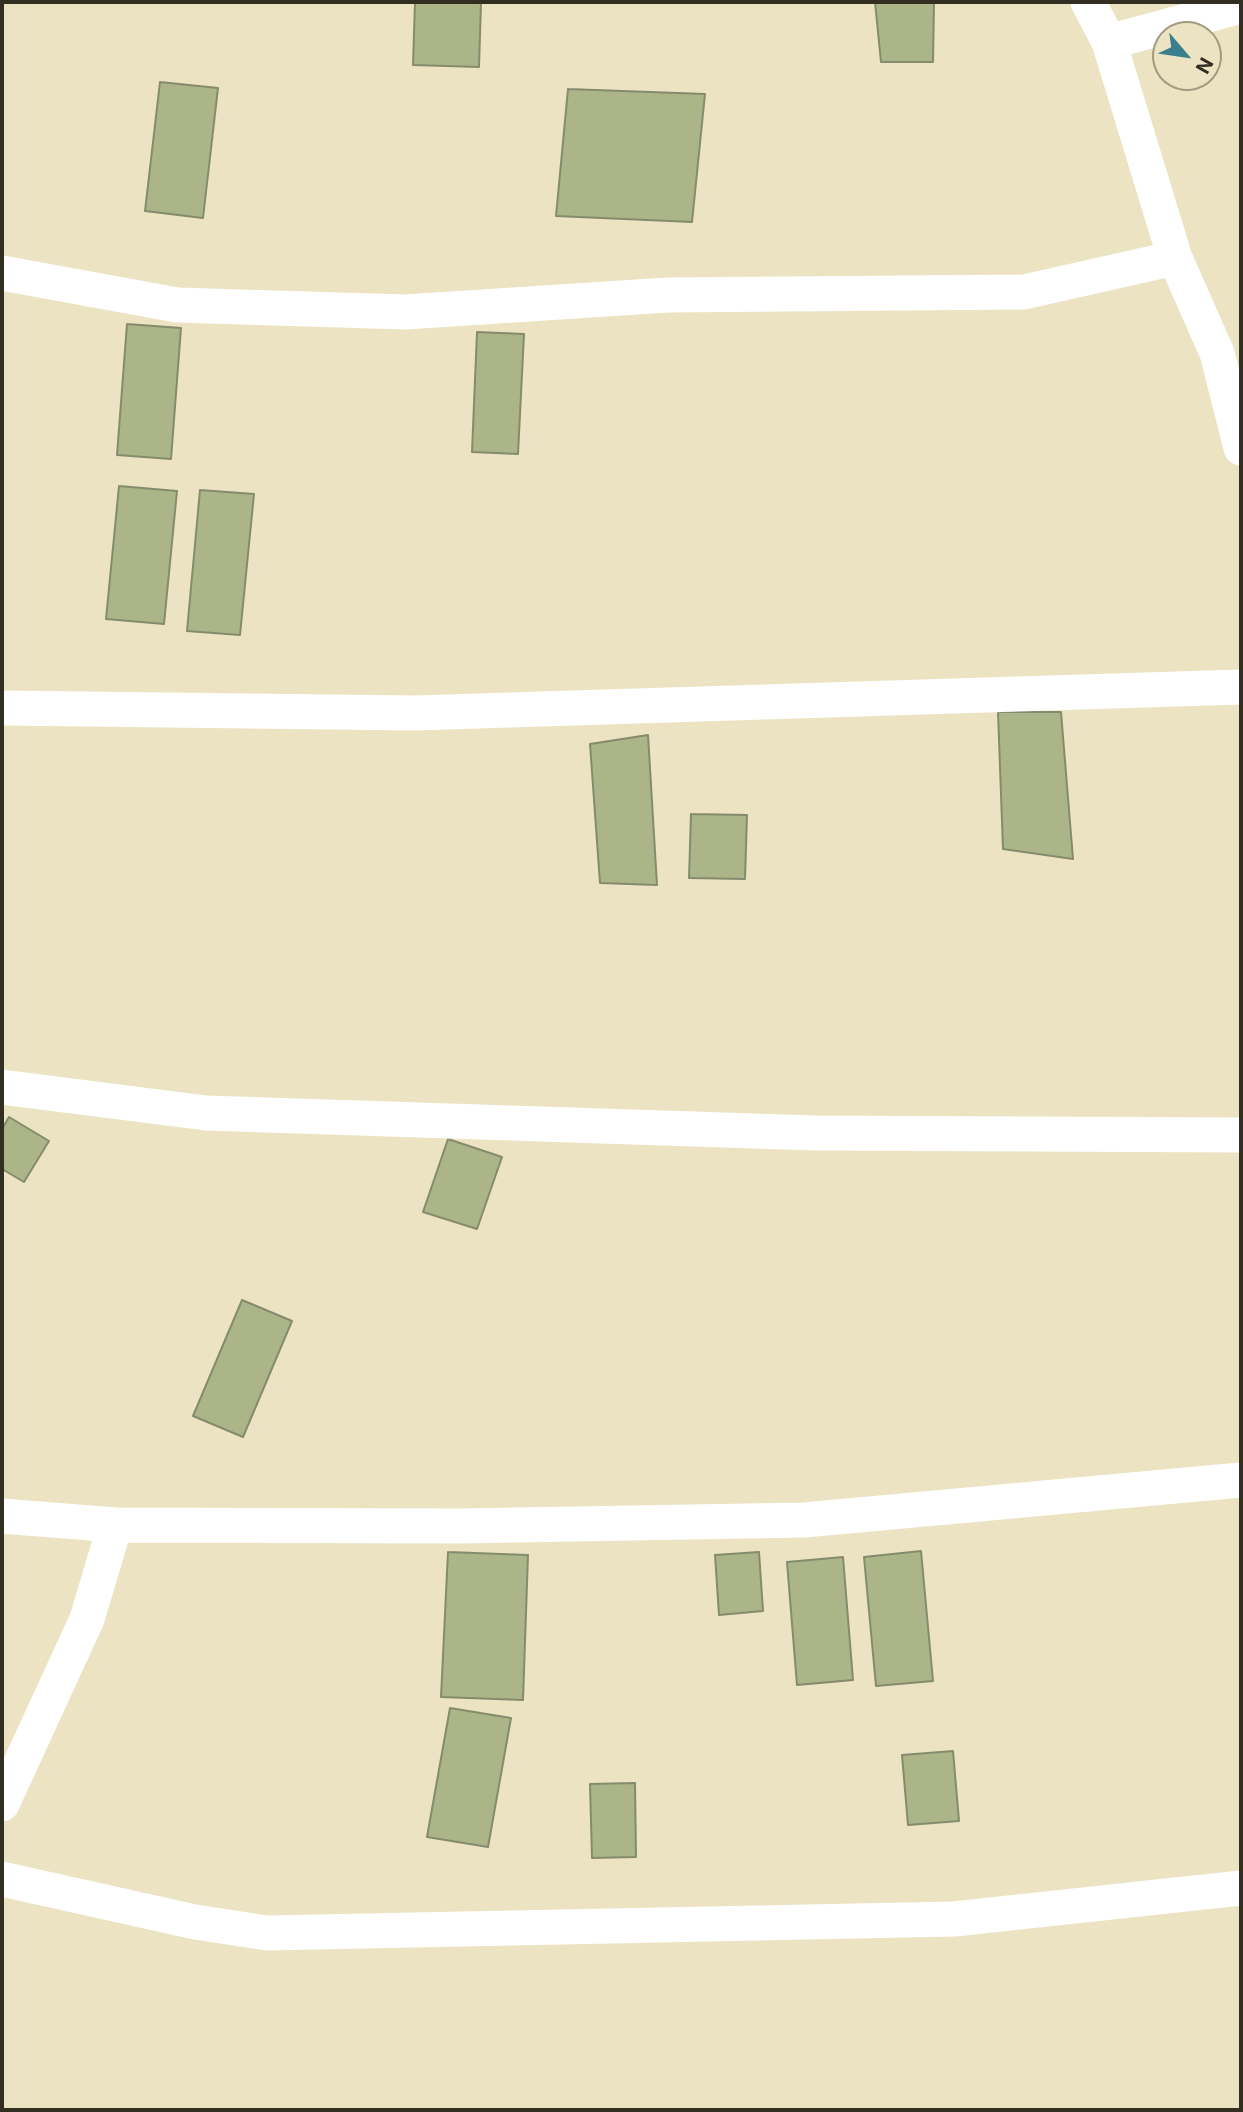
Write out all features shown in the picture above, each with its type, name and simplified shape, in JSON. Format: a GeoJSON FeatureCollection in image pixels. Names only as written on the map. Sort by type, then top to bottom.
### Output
{"type":"FeatureCollection","features":[{"type":"Feature","properties":{"kind":"street"},"geometry":{"type":"LineString","coordinates":[[1088,2],[1109,42],[1175,258],[1229,352],[1241,449]]}},
{"type":"Feature","properties":{"kind":"street"},"geometry":{"type":"LineString","coordinates":[[1109,42],[1241,6]]}},
{"type":"Feature","properties":{"kind":"street"},"geometry":{"type":"LineString","coordinates":[[2,273],[177,306],[405,312],[668,295],[1024,292],[1175,258]]}},
{"type":"Feature","properties":{"kind":"street"},"geometry":{"type":"LineString","coordinates":[[2,708],[414,713],[1241,687]]}},
{"type":"Feature","properties":{"kind":"street"},"geometry":{"type":"LineString","coordinates":[[2,1087],[206,1113],[815,1133],[1241,1135]]}},
{"type":"Feature","properties":{"kind":"street"},"geometry":{"type":"LineString","coordinates":[[2,1516],[115,1525],[460,1526],[804,1520],[1241,1480]]}},
{"type":"Feature","properties":{"kind":"street"},"geometry":{"type":"LineString","coordinates":[[2,1804],[87,1619],[115,1525]]}},
{"type":"Feature","properties":{"kind":"street"},"geometry":{"type":"LineString","coordinates":[[2,1879],[195,1922],[267,1933],[954,1919],[1241,1888]]}},
{"type":"Feature","properties":{"kind":"building"},"geometry":{"type":"Polygon","coordinates":[[[415,2],[481,2],[479,67],[413,65],[415,2]]]}},
{"type":"Feature","properties":{"kind":"building"},"geometry":{"type":"Polygon","coordinates":[[[875,2],[934,2],[933,62],[881,62],[875,2]]]}},
{"type":"Feature","properties":{"kind":"building"},"geometry":{"type":"Polygon","coordinates":[[[160,82],[218,88],[203,218],[145,211],[160,82]]]}},
{"type":"Feature","properties":{"kind":"building"},"geometry":{"type":"Polygon","coordinates":[[[568,89],[705,94],[692,222],[556,216],[568,89]]]}},
{"type":"Feature","properties":{"kind":"building"},"geometry":{"type":"Polygon","coordinates":[[[127,324],[181,328],[171,459],[117,455],[127,324]]]}},
{"type":"Feature","properties":{"kind":"building"},"geometry":{"type":"Polygon","coordinates":[[[477,332],[524,334],[518,454],[472,452],[477,332]]]}},
{"type":"Feature","properties":{"kind":"building"},"geometry":{"type":"Polygon","coordinates":[[[119,486],[177,491],[164,624],[106,619],[119,486]]]}},
{"type":"Feature","properties":{"kind":"building"},"geometry":{"type":"Polygon","coordinates":[[[200,490],[254,494],[240,635],[187,631],[200,490]]]}},
{"type":"Feature","properties":{"kind":"building"},"geometry":{"type":"Polygon","coordinates":[[[998,712],[1061,712],[1073,859],[1003,849],[998,712]]]}},
{"type":"Feature","properties":{"kind":"building"},"geometry":{"type":"Polygon","coordinates":[[[648,735],[657,885],[600,883],[590,744],[648,735]]]}},
{"type":"Feature","properties":{"kind":"building"},"geometry":{"type":"Polygon","coordinates":[[[691,814],[747,815],[745,879],[689,878],[691,814]]]}},
{"type":"Feature","properties":{"kind":"building"},"geometry":{"type":"Polygon","coordinates":[[[9,1117],[49,1141],[24,1182],[2,1169],[2,1129],[9,1117]]]}},
{"type":"Feature","properties":{"kind":"building"},"geometry":{"type":"Polygon","coordinates":[[[448,1139],[502,1157],[477,1229],[423,1212],[448,1139]]]}},
{"type":"Feature","properties":{"kind":"building"},"geometry":{"type":"Polygon","coordinates":[[[242,1300],[292,1321],[243,1437],[193,1416],[242,1300]]]}},
{"type":"Feature","properties":{"kind":"building"},"geometry":{"type":"Polygon","coordinates":[[[921,1551],[933,1681],[876,1686],[864,1557],[921,1551]]]}},
{"type":"Feature","properties":{"kind":"building"},"geometry":{"type":"Polygon","coordinates":[[[448,1552],[528,1555],[523,1700],[441,1697],[448,1552]]]}},
{"type":"Feature","properties":{"kind":"building"},"geometry":{"type":"Polygon","coordinates":[[[759,1552],[763,1611],[719,1615],[715,1555],[759,1552]]]}},
{"type":"Feature","properties":{"kind":"building"},"geometry":{"type":"Polygon","coordinates":[[[843,1557],[853,1680],[797,1685],[787,1562],[843,1557]]]}},
{"type":"Feature","properties":{"kind":"building"},"geometry":{"type":"Polygon","coordinates":[[[450,1708],[511,1718],[488,1847],[427,1837],[450,1708]]]}},
{"type":"Feature","properties":{"kind":"building"},"geometry":{"type":"Polygon","coordinates":[[[953,1751],[959,1821],[908,1825],[902,1755],[953,1751]]]}},
{"type":"Feature","properties":{"kind":"building"},"geometry":{"type":"Polygon","coordinates":[[[635,1783],[636,1857],[592,1858],[590,1784],[635,1783]]]}}]}
